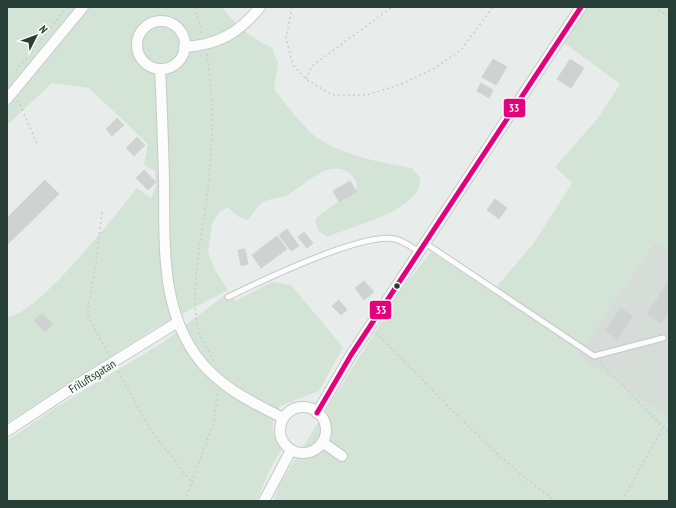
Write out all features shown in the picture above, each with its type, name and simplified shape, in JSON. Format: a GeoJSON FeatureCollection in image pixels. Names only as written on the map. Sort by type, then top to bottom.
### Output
{"type":"FeatureCollection","features":[{"type":"Feature","properties":{"kind":"street"},"geometry":{"type":"LineString","coordinates":[[7,99],[83,7]]}},
{"type":"Feature","properties":{"kind":"street"},"geometry":{"type":"LineString","coordinates":[[184,47],[205,45],[216,42],[231,34],[260,7]]}},
{"type":"Feature","properties":{"kind":"street"},"geometry":{"type":"LineString","coordinates":[[317,413],[369,327],[581,7]]}},
{"type":"Feature","properties":{"kind":"street"},"geometry":{"type":"LineString","coordinates":[[160,22],[172,24],[182,36],[184,47],[183,54],[177,63],[167,68],[160,69],[146,64],[138,51],[139,36],[146,27],[160,22]]}},
{"type":"Feature","properties":{"kind":"street"},"geometry":{"type":"LineString","coordinates":[[160,69],[166,268],[171,298],[178,322],[192,350],[218,380],[245,398],[283,418]]}},
{"type":"Feature","properties":{"kind":"street","name":"Friluftsgatan"},"geometry":{"type":"LineString","coordinates":[[7,431],[81,382],[178,322]]}},
{"type":"Feature","properties":{"kind":"street"},"geometry":{"type":"LineString","coordinates":[[299,408],[310,409],[317,413],[325,425],[325,434],[322,442],[316,448],[308,452],[299,453],[291,450],[281,437],[280,429],[283,418],[291,411],[299,408]]}},
{"type":"Feature","properties":{"kind":"street"},"geometry":{"type":"LineString","coordinates":[[322,442],[342,456]]}},
{"type":"Feature","properties":{"kind":"street"},"geometry":{"type":"LineString","coordinates":[[264,501],[291,450]]}},
{"type":"Feature","properties":{"kind":"lane"},"geometry":{"type":"LineString","coordinates":[[228,297],[308,262],[352,245],[379,239],[395,239],[422,247],[594,356],[663,338]]}},
{"type":"Feature","properties":{"kind":"path"},"geometry":{"type":"LineString","coordinates":[[14,74],[67,7]]}},
{"type":"Feature","properties":{"kind":"path"},"geometry":{"type":"LineString","coordinates":[[185,501],[213,424],[218,394],[218,380],[214,360],[200,336],[197,319],[195,288],[209,178],[212,117],[205,45],[195,7]]}},
{"type":"Feature","properties":{"kind":"path"},"geometry":{"type":"LineString","coordinates":[[292,7],[286,38],[293,65],[306,79],[332,95],[367,95],[402,84],[433,69],[461,50],[492,7]]}},
{"type":"Feature","properties":{"kind":"path"},"geometry":{"type":"LineString","coordinates":[[306,79],[312,66],[392,7]]}},
{"type":"Feature","properties":{"kind":"path"},"geometry":{"type":"LineString","coordinates":[[654,7],[669,16]]}},
{"type":"Feature","properties":{"kind":"path"},"geometry":{"type":"LineString","coordinates":[[15,91],[38,146]]}},
{"type":"Feature","properties":{"kind":"path"},"geometry":{"type":"LineString","coordinates":[[369,327],[478,437],[530,483],[556,501]]}},
{"type":"Feature","properties":{"kind":"path"},"geometry":{"type":"LineString","coordinates":[[594,356],[669,433]]}},
{"type":"Feature","properties":{"kind":"path"},"geometry":{"type":"LineString","coordinates":[[622,501],[663,427]]}},
{"type":"Feature","properties":{"kind":"shaded area"},"geometry":{"type":"Polygon","coordinates":[[[656,240],[669,250],[669,418],[577,355],[656,240]]]}},
{"type":"Feature","properties":{"kind":"green space"},"geometry":{"type":"Polygon","coordinates":[[[7,7],[222,7],[232,20],[244,31],[272,48],[278,63],[274,89],[314,136],[330,146],[353,155],[412,168],[420,178],[419,189],[401,207],[377,219],[327,237],[319,231],[315,221],[319,215],[357,189],[356,182],[353,177],[341,169],[325,171],[288,195],[265,201],[258,207],[248,220],[239,217],[228,207],[219,212],[212,224],[208,252],[215,270],[228,290],[158,326],[7,423],[7,317],[20,312],[37,300],[56,283],[95,240],[137,188],[151,198],[156,186],[155,171],[144,165],[148,144],[89,88],[52,83],[7,125],[7,7]]]}},
{"type":"Feature","properties":{"kind":"green space"},"geometry":{"type":"Polygon","coordinates":[[[586,7],[669,7],[669,250],[655,241],[577,355],[669,418],[669,501],[273,501],[281,482],[402,289],[431,252],[492,292],[534,243],[572,183],[555,167],[598,118],[620,84],[563,42],[586,7]]]}},
{"type":"Feature","properties":{"kind":"green space"},"geometry":{"type":"Polygon","coordinates":[[[272,282],[291,285],[343,347],[319,391],[280,406],[274,419],[273,433],[281,450],[268,473],[257,501],[7,501],[7,441],[53,409],[162,343],[229,292],[235,301],[272,282]]]}},
{"type":"Feature","properties":{"kind":"building"},"geometry":{"type":"Polygon","coordinates":[[[493,59],[507,67],[496,85],[482,77],[493,59]]]}},
{"type":"Feature","properties":{"kind":"building"},"geometry":{"type":"Polygon","coordinates":[[[570,59],[584,68],[571,88],[557,79],[570,59]]]}},
{"type":"Feature","properties":{"kind":"building"},"geometry":{"type":"Polygon","coordinates":[[[481,83],[493,90],[489,98],[477,91],[481,83]]]}},
{"type":"Feature","properties":{"kind":"building"},"geometry":{"type":"Polygon","coordinates":[[[117,118],[124,125],[112,136],[106,129],[117,118]]]}},
{"type":"Feature","properties":{"kind":"building"},"geometry":{"type":"Polygon","coordinates":[[[137,137],[145,145],[134,156],[126,148],[137,137]]]}},
{"type":"Feature","properties":{"kind":"building"},"geometry":{"type":"Polygon","coordinates":[[[144,170],[156,182],[148,190],[136,178],[144,170]]]}},
{"type":"Feature","properties":{"kind":"building"},"geometry":{"type":"Polygon","coordinates":[[[45,180],[59,194],[7,245],[7,218],[45,180]]]}},
{"type":"Feature","properties":{"kind":"building"},"geometry":{"type":"Polygon","coordinates":[[[350,181],[357,192],[339,202],[333,191],[350,181]]]}},
{"type":"Feature","properties":{"kind":"building"},"geometry":{"type":"Polygon","coordinates":[[[495,199],[507,208],[499,219],[487,210],[495,199]]]}},
{"type":"Feature","properties":{"kind":"building"},"geometry":{"type":"Polygon","coordinates":[[[287,229],[299,246],[291,251],[279,235],[287,229]]]}},
{"type":"Feature","properties":{"kind":"building"},"geometry":{"type":"Polygon","coordinates":[[[304,232],[313,243],[307,248],[298,237],[304,232]]]}},
{"type":"Feature","properties":{"kind":"building"},"geometry":{"type":"Polygon","coordinates":[[[277,236],[287,249],[261,268],[252,255],[277,236]]]}},
{"type":"Feature","properties":{"kind":"building"},"geometry":{"type":"Polygon","coordinates":[[[245,249],[248,264],[241,266],[238,250],[245,249]]]}},
{"type":"Feature","properties":{"kind":"building"},"geometry":{"type":"Polygon","coordinates":[[[669,280],[669,312],[661,324],[647,314],[669,280]]]}},
{"type":"Feature","properties":{"kind":"building"},"geometry":{"type":"Polygon","coordinates":[[[364,281],[374,292],[364,300],[355,288],[364,281]]]}},
{"type":"Feature","properties":{"kind":"building"},"geometry":{"type":"Polygon","coordinates":[[[339,300],[347,310],[341,315],[332,306],[339,300]]]}},
{"type":"Feature","properties":{"kind":"building"},"geometry":{"type":"Polygon","coordinates":[[[621,308],[633,316],[617,339],[605,331],[621,308]]]}},
{"type":"Feature","properties":{"kind":"building"},"geometry":{"type":"Polygon","coordinates":[[[42,313],[53,324],[45,332],[34,320],[42,313]]]}},
{"type":"Feature","properties":{"kind":"transit line","name":"33"},"geometry":{"type":"LineString","coordinates":[[317,413],[351,355],[581,7]]}}]}
